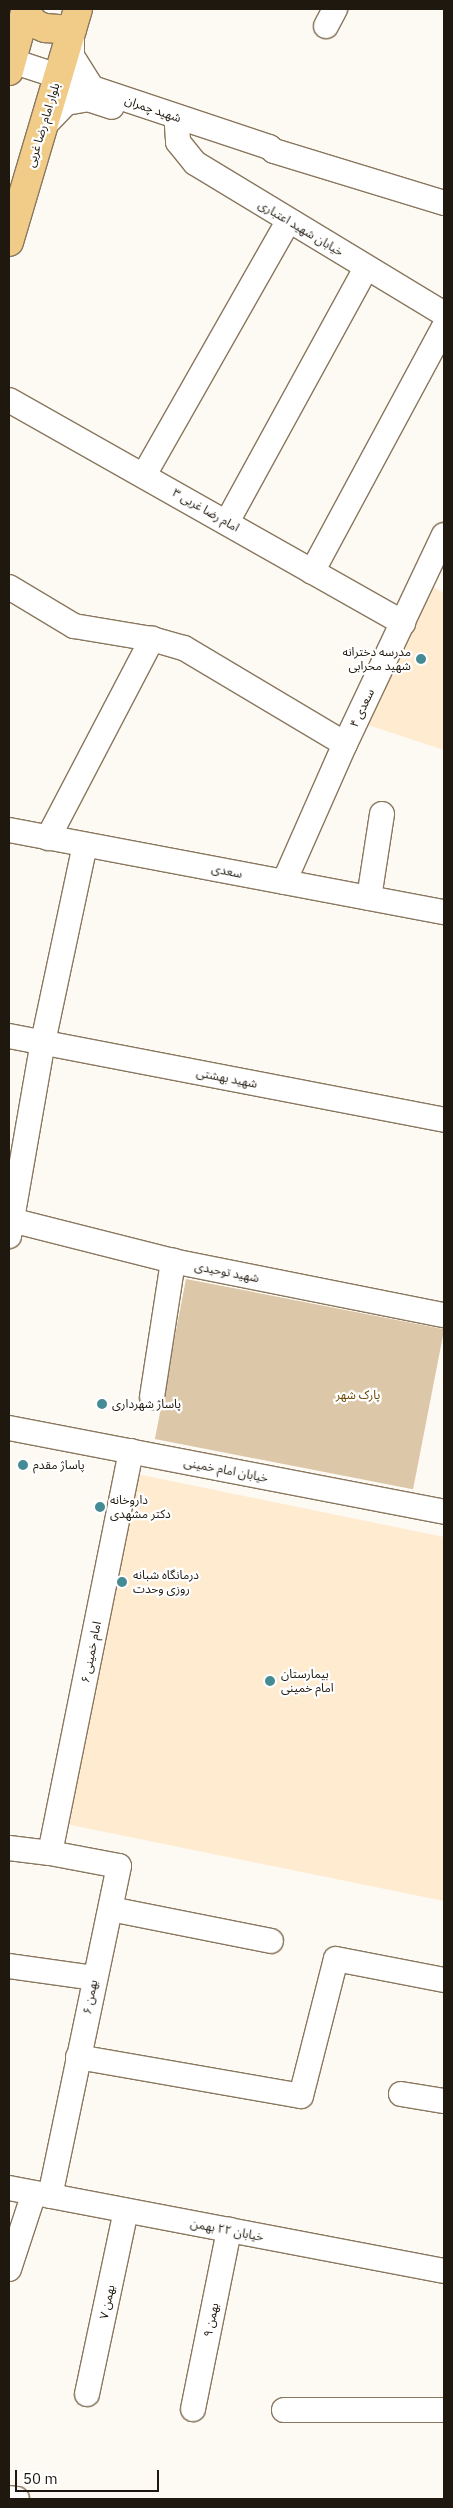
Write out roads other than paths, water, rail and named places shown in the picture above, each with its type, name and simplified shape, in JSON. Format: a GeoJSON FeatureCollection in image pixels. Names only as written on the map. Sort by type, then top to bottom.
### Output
{"type":"FeatureCollection","features":[{"type":"Feature","properties":{"kind":"main road"},"geometry":{"type":"LineString","coordinates":[[26,11],[35,24],[45,28],[75,19]]}},
{"type":"Feature","properties":{"kind":"main road"},"geometry":{"type":"LineString","coordinates":[[10,68],[26,11]]}},
{"type":"Feature","properties":{"kind":"main road","name":"بلوار امام رضا غربی"},"geometry":{"type":"LineString","coordinates":[[11,222],[43,127],[75,19]]}},
{"type":"Feature","properties":{"kind":"street"},"geometry":{"type":"LineString","coordinates":[[75,19],[72,56],[92,88]]}},
{"type":"Feature","properties":{"kind":"street","name":"شهید چمران"},"geometry":{"type":"LineString","coordinates":[[10,68],[92,88],[269,147],[274,151],[444,203]]}},
{"type":"Feature","properties":{"kind":"street","name":"شهید چمران"},"geometry":{"type":"LineString","coordinates":[[43,127],[66,103],[88,98],[268,152],[274,151]]}},
{"type":"Feature","properties":{"kind":"street","name":"خیابان شهید اعتباری"},"geometry":{"type":"LineString","coordinates":[[177,126],[178,142],[195,163],[444,314]]}},
{"type":"Feature","properties":{"kind":"street"},"geometry":{"type":"LineString","coordinates":[[144,475],[288,221]]}},
{"type":"Feature","properties":{"kind":"street"},"geometry":{"type":"LineString","coordinates":[[227,522],[366,268]]}},
{"type":"Feature","properties":{"kind":"street"},"geometry":{"type":"LineString","coordinates":[[312,572],[444,327]]}},
{"type":"Feature","properties":{"kind":"street","name":"امام رضا غربی ۳"},"geometry":{"type":"LineString","coordinates":[[9,400],[402,623]]}},
{"type":"Feature","properties":{"kind":"street","name":"سعدی ۴"},"geometry":{"type":"LineString","coordinates":[[284,882],[345,744],[444,535]]}},
{"type":"Feature","properties":{"kind":"street"},"geometry":{"type":"LineString","coordinates":[[9,587],[74,626],[152,638],[184,648],[345,744]]}},
{"type":"Feature","properties":{"kind":"street"},"geometry":{"type":"LineString","coordinates":[[48,838],[152,638]]}},
{"type":"Feature","properties":{"kind":"street"},"geometry":{"type":"LineString","coordinates":[[368,898],[382,814]]}},
{"type":"Feature","properties":{"kind":"street","name":"سعدی"},"geometry":{"type":"LineString","coordinates":[[9,830],[444,912]]}},
{"type":"Feature","properties":{"kind":"street"},"geometry":{"type":"LineString","coordinates":[[10,1228],[43,1042],[85,844]]}},
{"type":"Feature","properties":{"kind":"street","name":"شهید بهشتی"},"geometry":{"type":"LineString","coordinates":[[9,1036],[444,1120]]}},
{"type":"Feature","properties":{"kind":"street","name":"شهید توحیدی"},"geometry":{"type":"LineString","coordinates":[[10,1228],[444,1315]]}},
{"type":"Feature","properties":{"kind":"street"},"geometry":{"type":"LineString","coordinates":[[152,1397],[173,1261]]}},
{"type":"Feature","properties":{"kind":"street","name":"خیابان امام خمینی"},"geometry":{"type":"LineString","coordinates":[[9,1428],[444,1512]]}},
{"type":"Feature","properties":{"kind":"street","name":"امام خمینی ۶"},"geometry":{"type":"LineString","coordinates":[[50,1853],[131,1452]]}},
{"type":"Feature","properties":{"kind":"street"},"geometry":{"type":"LineString","coordinates":[[9,1848],[50,1853]]}},
{"type":"Feature","properties":{"kind":"street","name":"بهمن ۶"},"geometry":{"type":"LineString","coordinates":[[9,2269],[42,2194],[78,2057],[94,1978],[111,1909],[118,1866],[50,1853]]}},
{"type":"Feature","properties":{"kind":"street"},"geometry":{"type":"LineString","coordinates":[[111,1909],[271,1941]]}},
{"type":"Feature","properties":{"kind":"street"},"geometry":{"type":"LineString","coordinates":[[78,2057],[302,2096],[336,1960],[444,1980]]}},
{"type":"Feature","properties":{"kind":"street"},"geometry":{"type":"LineString","coordinates":[[9,1966],[94,1978]]}},
{"type":"Feature","properties":{"kind":"street"},"geometry":{"type":"LineString","coordinates":[[401,2094],[444,2101]]}},
{"type":"Feature","properties":{"kind":"street","name":"خیابان ۲۲ بهمن"},"geometry":{"type":"LineString","coordinates":[[9,2188],[444,2271]]}},
{"type":"Feature","properties":{"kind":"street","name":"بهمن ۷"},"geometry":{"type":"LineString","coordinates":[[87,2394],[126,2211]]}},
{"type":"Feature","properties":{"kind":"street","name":"بهمن ۹"},"geometry":{"type":"LineString","coordinates":[[193,2409],[230,2230]]}},
{"type":"Feature","properties":{"kind":"street"},"geometry":{"type":"LineString","coordinates":[[284,2410],[444,2410]]}},
{"type":"Feature","properties":{"kind":"street"},"geometry":{"type":"LineString","coordinates":[[9,2498],[17,2499]]}},
{"type":"Feature","properties":{"kind":"place","name":"مدرسه دخترانه شهید محرابی"},"geometry":{"type":"Point","coordinates":[421,659]}},
{"type":"Feature","properties":{"kind":"place","name":"پاساژ شهرداری"},"geometry":{"type":"Point","coordinates":[102,1404]}},
{"type":"Feature","properties":{"kind":"place","name":"پاساژ مقدم"},"geometry":{"type":"Point","coordinates":[23,1465]}},
{"type":"Feature","properties":{"kind":"place","name":"داروخانه دکتر مشهدی"},"geometry":{"type":"Point","coordinates":[100,1507]}},
{"type":"Feature","properties":{"kind":"place","name":"درمانگاه شبانه روزی وحدت"},"geometry":{"type":"Point","coordinates":[122,1582]}},
{"type":"Feature","properties":{"kind":"place","name":"بیمارستان امام خمینی"},"geometry":{"type":"Point","coordinates":[270,1681]}},
{"type":"Feature","properties":{"kind":"park label","name":"پارک شهر"},"geometry":{"type":"Point","coordinates":[358,1395]}}]}
